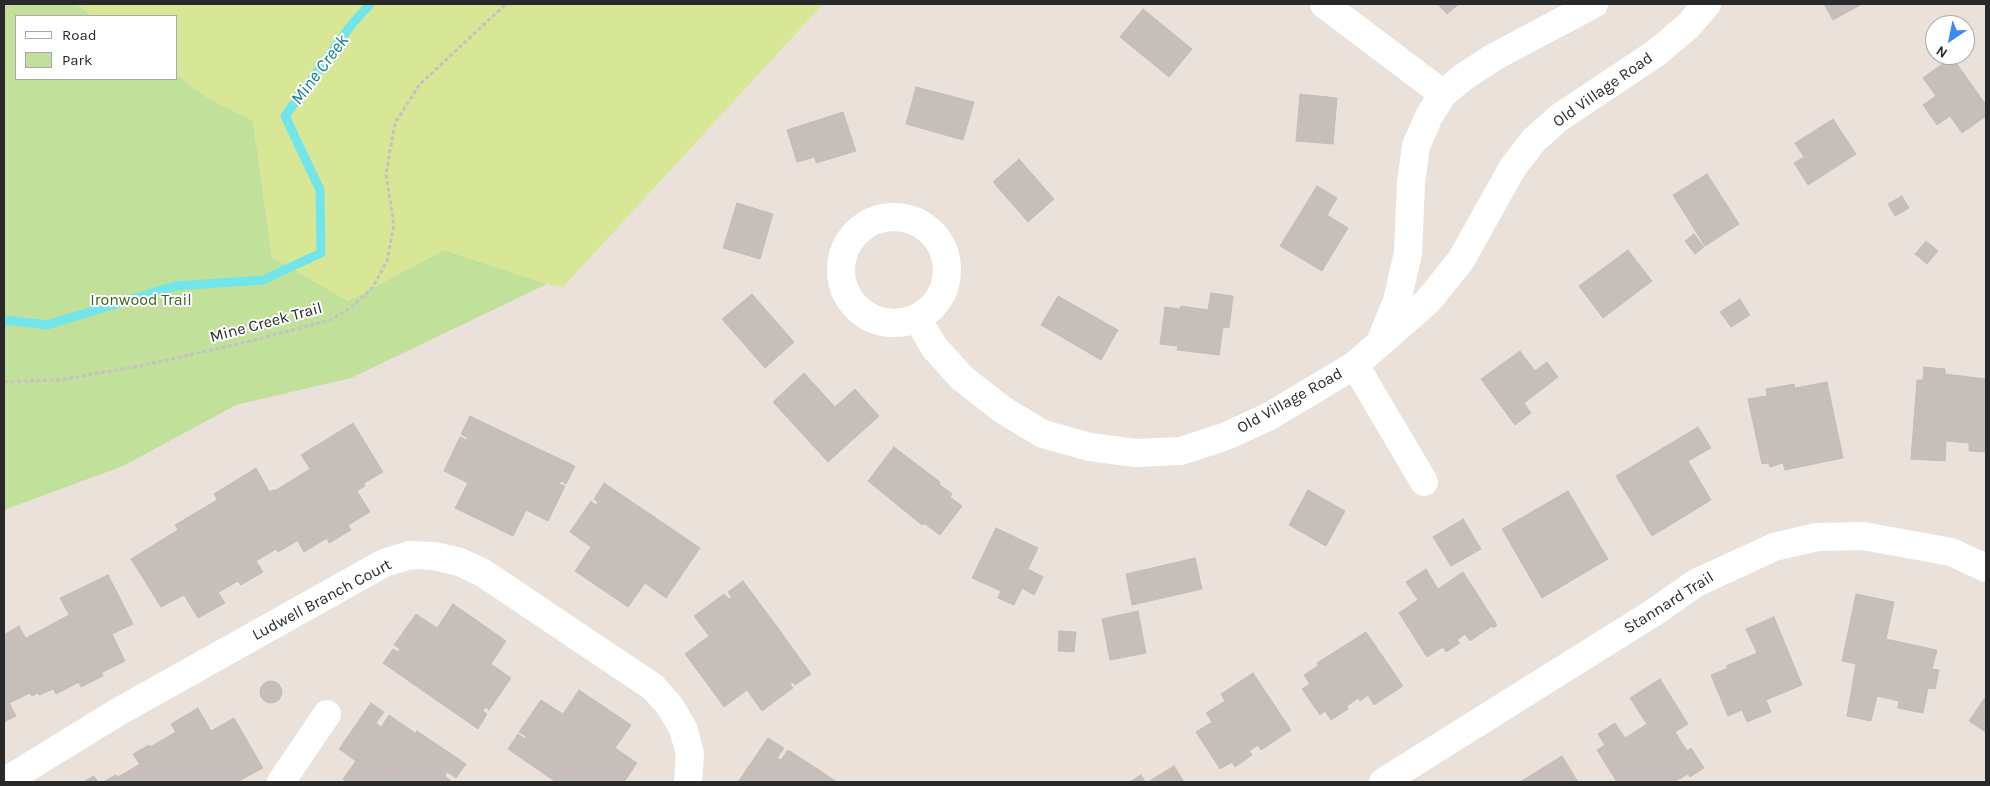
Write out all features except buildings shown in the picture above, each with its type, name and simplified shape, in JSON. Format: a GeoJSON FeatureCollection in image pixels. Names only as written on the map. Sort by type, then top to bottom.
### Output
{"type":"FeatureCollection","features":[{"type":"Feature","properties":{"kind":"street"},"geometry":{"type":"LineString","coordinates":[[1324,4],[1443,94]]}},
{"type":"Feature","properties":{"kind":"street","name":"Old Village Road"},"geometry":{"type":"LineString","coordinates":[[1378,346],[1396,301],[1408,253],[1411,183],[1416,146],[1429,116],[1443,94],[1494,56],[1594,4]]}},
{"type":"Feature","properties":{"kind":"street","name":"Old Village Road"},"geometry":{"type":"LineString","coordinates":[[917,318],[934,347],[962,378],[1003,410],[1043,434],[1090,447],[1135,453],[1181,451],[1224,437],[1268,417],[1355,365],[1378,346],[1428,301],[1461,260],[1512,167],[1534,140],[1560,117],[1656,53],[1688,26],[1706,4]]}},
{"type":"Feature","properties":{"kind":"street"},"geometry":{"type":"LineString","coordinates":[[1355,365],[1424,482]]}},
{"type":"Feature","properties":{"kind":"street","name":"Stannard Trail"},"geometry":{"type":"LineString","coordinates":[[1383,782],[1653,613],[1696,583],[1774,547],[1817,537],[1863,536],[1951,552],[1986,568]]}},
{"type":"Feature","properties":{"kind":"street","name":"Ludwell Branch Court"},"geometry":{"type":"LineString","coordinates":[[4,782],[111,716],[384,563],[410,556],[434,556],[460,562],[483,573],[653,687],[669,705],[683,728],[690,754],[688,782]]}},
{"type":"Feature","properties":{"kind":"street"},"geometry":{"type":"LineString","coordinates":[[281,782],[327,714]]}},
{"type":"Feature","properties":{"kind":"path","name":"Mine Creek Trail"},"geometry":{"type":"LineString","coordinates":[[4,382],[59,380],[140,366],[248,342],[330,320],[352,307],[373,286],[387,261],[394,225],[386,174],[395,123],[420,84],[506,4]]}},
{"type":"Feature","properties":{"kind":"green space","name":"Ironwood Trail"},"geometry":{"type":"Polygon","coordinates":[[[4,4],[76,4],[92,15],[15,15],[15,80],[178,80],[178,76],[206,97],[253,121],[272,257],[348,301],[444,250],[547,284],[351,378],[236,405],[123,466],[4,510],[4,4]]]}},
{"type":"Feature","properties":{"kind":"green space"},"geometry":{"type":"Polygon","coordinates":[[[76,4],[823,4],[563,287],[547,284],[444,250],[348,301],[272,257],[253,121],[206,97],[178,76],[178,15],[92,15],[76,4]]]}},
{"type":"Feature","properties":{"kind":"waterway","name":"Mine Creek"},"geometry":{"type":"LineString","coordinates":[[4,320],[47,325],[175,286],[263,280],[321,253],[320,190],[285,116],[352,24],[370,4]]}}]}
